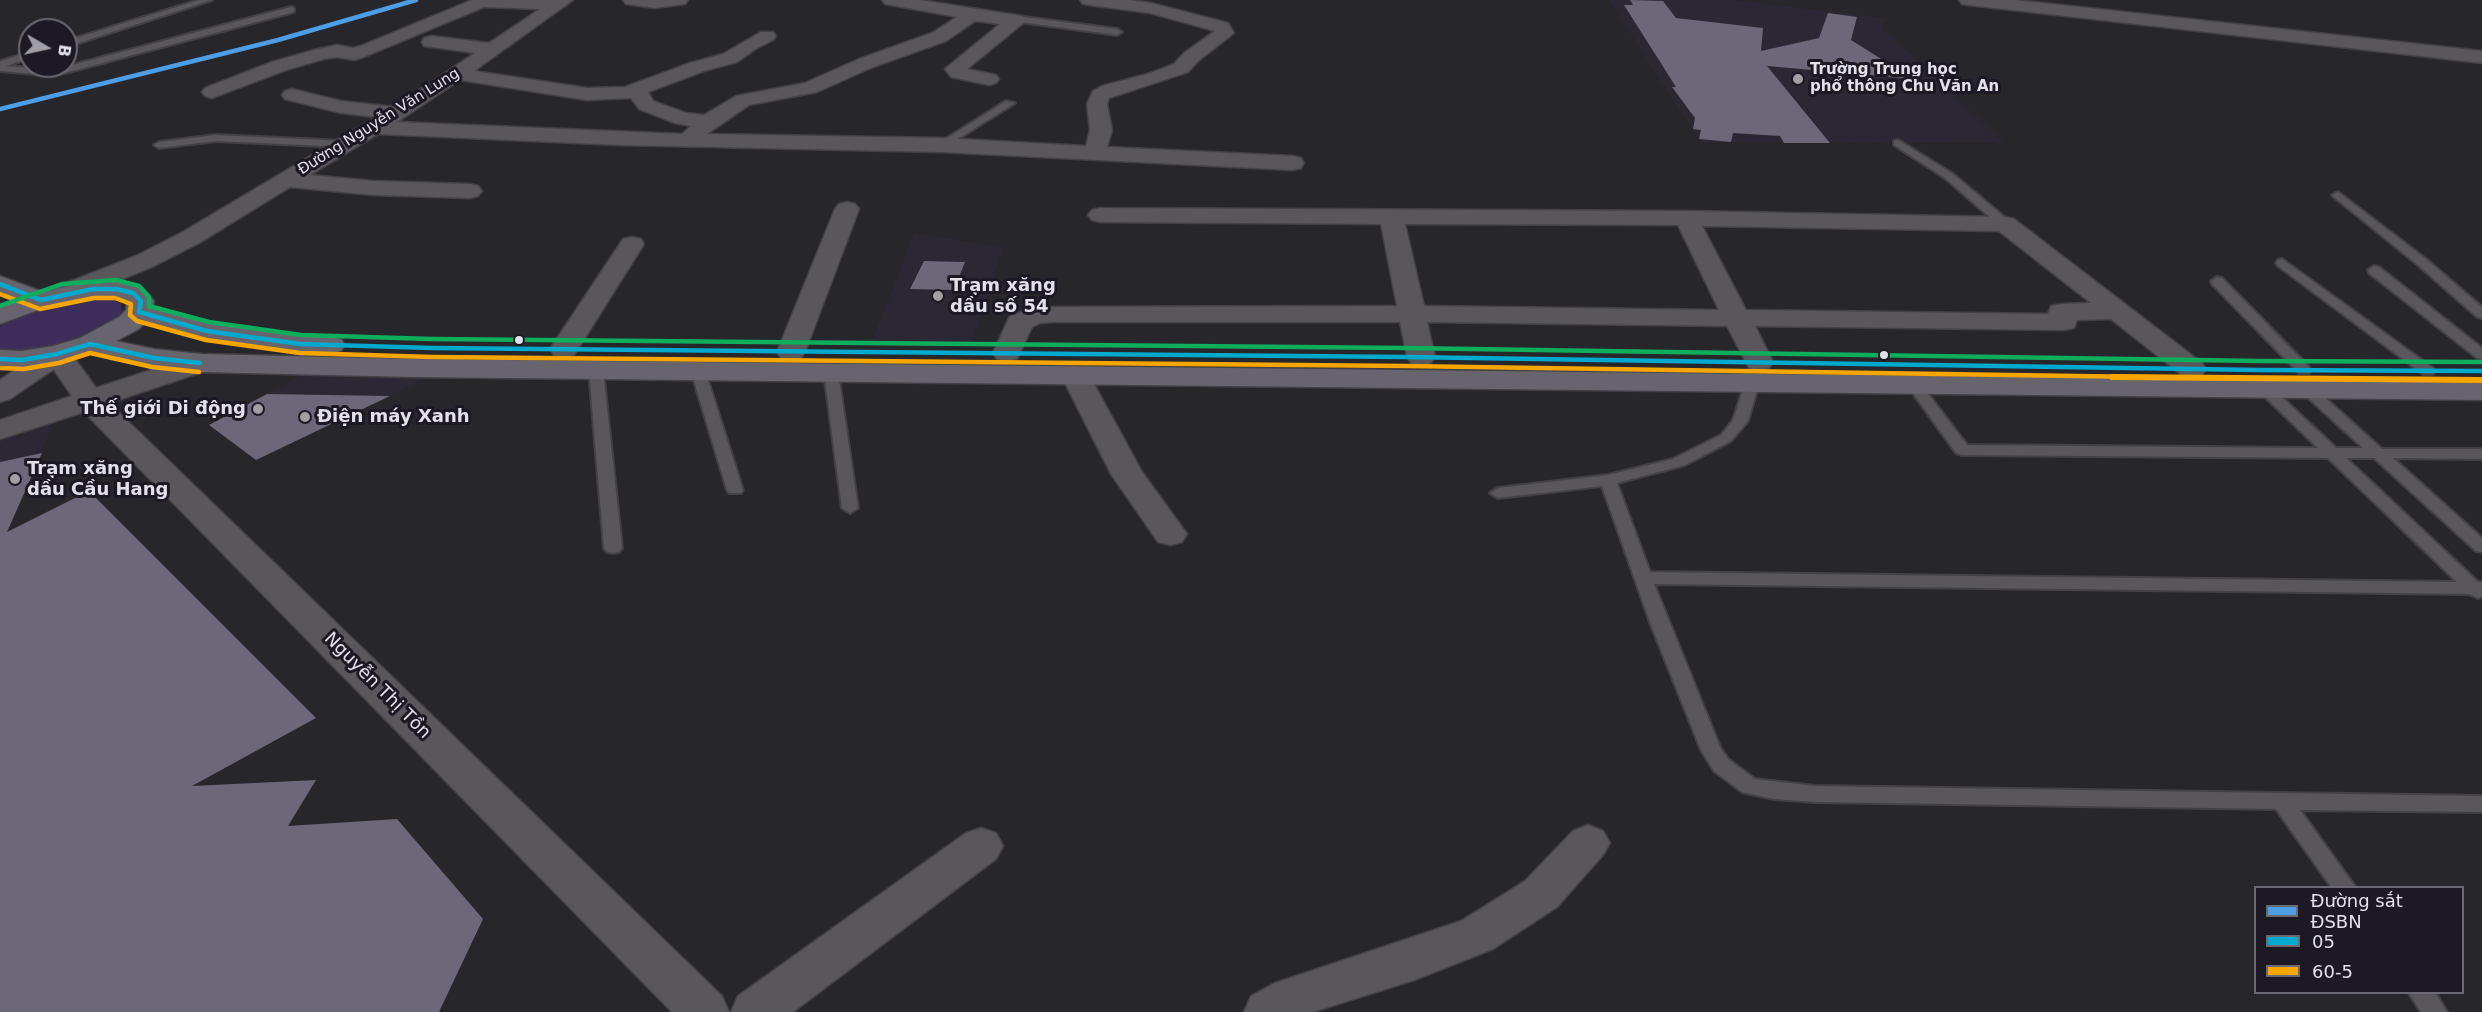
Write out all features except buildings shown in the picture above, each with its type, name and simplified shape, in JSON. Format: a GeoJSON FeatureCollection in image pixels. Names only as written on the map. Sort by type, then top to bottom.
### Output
{"type":"FeatureCollection","features":[{"type":"Feature","properties":{"kind":"main road"},"geometry":{"type":"LineString","coordinates":[[0,284],[53,296]]}},
{"type":"Feature","properties":{"kind":"main road"},"geometry":{"type":"LineString","coordinates":[[0,316],[53,296],[93,289],[116,289],[133,293],[140,307],[207,331],[300,344],[791,352],[1076,375],[2192,369],[2306,380],[2482,392]]}},
{"type":"Feature","properties":{"kind":"main road"},"geometry":{"type":"LineString","coordinates":[[0,393],[73,349],[112,333],[129,323],[140,307]]}},
{"type":"Feature","properties":{"kind":"main road"},"geometry":{"type":"LineString","coordinates":[[0,360],[21,360],[73,349],[201,363],[831,373],[1007,353],[1421,357],[1755,373],[1914,385],[2266,390],[2306,380],[2428,370],[2482,371]]}},
{"type":"Feature","properties":{"kind":"street"},"geometry":{"type":"LineString","coordinates":[[632,0],[655,3],[679,0]]}},
{"type":"Feature","properties":{"kind":"street"},"geometry":{"type":"LineString","coordinates":[[891,0],[974,15],[1016,19]]}},
{"type":"Feature","properties":{"kind":"street"},"geometry":{"type":"LineString","coordinates":[[1089,0],[1151,8],[1222,27],[1225,33],[1191,57],[1181,68],[1100,95],[1097,104],[1101,130],[1098,144],[1092,153]]}},
{"type":"Feature","properties":{"kind":"street"},"geometry":{"type":"LineString","coordinates":[[1968,0],[2482,57]]}},
{"type":"Feature","properties":{"kind":"street"},"geometry":{"type":"LineString","coordinates":[[212,92],[269,69],[321,54],[337,51],[354,54],[368,50],[482,2],[561,2]]}},
{"type":"Feature","properties":{"kind":"street","name":"Đường Nguyễn Văn Lung"},"geometry":{"type":"LineString","coordinates":[[53,296],[145,261],[190,238],[396,113],[561,2]]}},
{"type":"Feature","properties":{"kind":"street"},"geometry":{"type":"LineString","coordinates":[[687,141],[708,122],[743,100],[810,88],[866,63],[939,37],[974,15]]}},
{"type":"Feature","properties":{"kind":"street"},"geometry":{"type":"LineString","coordinates":[[989,79],[958,73],[955,69],[1016,19]]}},
{"type":"Feature","properties":{"kind":"street"},"geometry":{"type":"LineString","coordinates":[[456,74],[587,94],[612,95],[637,91],[697,67],[730,58],[750,44],[767,36]]}},
{"type":"Feature","properties":{"kind":"street"},"geometry":{"type":"LineString","coordinates":[[431,42],[492,49]]}},
{"type":"Feature","properties":{"kind":"street"},"geometry":{"type":"LineString","coordinates":[[637,91],[646,105],[682,119],[708,122]]}},
{"type":"Feature","properties":{"kind":"street"},"geometry":{"type":"LineString","coordinates":[[292,95],[341,107],[396,113]]}},
{"type":"Feature","properties":{"kind":"street"},"geometry":{"type":"LineString","coordinates":[[372,127],[687,141],[941,145],[1293,163]]}},
{"type":"Feature","properties":{"kind":"street"},"geometry":{"type":"LineString","coordinates":[[286,180],[373,188],[470,192]]}},
{"type":"Feature","properties":{"kind":"street"},"geometry":{"type":"LineString","coordinates":[[791,352],[847,208]]}},
{"type":"Feature","properties":{"kind":"street"},"geometry":{"type":"LineString","coordinates":[[1100,215],[1686,218],[2005,224],[2192,369]]}},
{"type":"Feature","properties":{"kind":"street"},"geometry":{"type":"LineString","coordinates":[[1391,216],[1421,357]]}},
{"type":"Feature","properties":{"kind":"street"},"geometry":{"type":"LineString","coordinates":[[1686,218],[1736,317],[1755,373]]}},
{"type":"Feature","properties":{"kind":"street","name":"Đường Nguyễn Văn Lung"},"geometry":{"type":"LineString","coordinates":[[140,307],[147,285],[163,262],[190,238]]}},
{"type":"Feature","properties":{"kind":"street"},"geometry":{"type":"LineString","coordinates":[[564,349],[632,244]]}},
{"type":"Feature","properties":{"kind":"street"},"geometry":{"type":"LineString","coordinates":[[1007,353],[1020,322],[1043,314],[1412,314],[2064,322],[2061,312],[2118,311]]}},
{"type":"Feature","properties":{"kind":"street","name":"Nguyễn Thị Tồn"},"geometry":{"type":"LineString","coordinates":[[73,349],[89,400],[705,1012]]}},
{"type":"Feature","properties":{"kind":"street"},"geometry":{"type":"LineString","coordinates":[[0,430],[201,363]]}},
{"type":"Feature","properties":{"kind":"street"},"geometry":{"type":"LineString","coordinates":[[1076,375],[1127,474],[1170,534]]}},
{"type":"Feature","properties":{"kind":"street"},"geometry":{"type":"LineString","coordinates":[[1268,1012],[1292,998],[1347,978],[1413,959],[1477,935],[1541,894],[1588,843]]}},
{"type":"Feature","properties":{"kind":"street"},"geometry":{"type":"LineString","coordinates":[[755,1012],[981,846]]}},
{"type":"Feature","properties":{"kind":"lane"},"geometry":{"type":"LineString","coordinates":[[78,40],[208,0]]}},
{"type":"Feature","properties":{"kind":"lane"},"geometry":{"type":"LineString","coordinates":[[0,66],[46,72],[65,70],[291,10]]}},
{"type":"Feature","properties":{"kind":"lane"},"geometry":{"type":"LineString","coordinates":[[1016,19],[1117,32]]}},
{"type":"Feature","properties":{"kind":"lane"},"geometry":{"type":"LineString","coordinates":[[0,66],[18,59]]}},
{"type":"Feature","properties":{"kind":"lane"},"geometry":{"type":"LineString","coordinates":[[941,145],[1010,103]]}},
{"type":"Feature","properties":{"kind":"lane"},"geometry":{"type":"LineString","coordinates":[[159,145],[200,139],[239,138],[345,144]]}},
{"type":"Feature","properties":{"kind":"lane"},"geometry":{"type":"LineString","coordinates":[[1898,143],[1949,176],[2005,224]]}},
{"type":"Feature","properties":{"kind":"lane"},"geometry":{"type":"LineString","coordinates":[[2338,195],[2422,262],[2482,314]]}},
{"type":"Feature","properties":{"kind":"lane"},"geometry":{"type":"LineString","coordinates":[[2282,263],[2428,370]]}},
{"type":"Feature","properties":{"kind":"lane"},"geometry":{"type":"LineString","coordinates":[[2374,270],[2482,355]]}},
{"type":"Feature","properties":{"kind":"lane"},"geometry":{"type":"LineString","coordinates":[[2217,281],[2306,380],[2378,453],[2482,547]]}},
{"type":"Feature","properties":{"kind":"lane"},"geometry":{"type":"LineString","coordinates":[[596,370],[613,548]]}},
{"type":"Feature","properties":{"kind":"lane"},"geometry":{"type":"LineString","coordinates":[[698,371],[735,490]]}},
{"type":"Feature","properties":{"kind":"lane"},"geometry":{"type":"LineString","coordinates":[[831,373],[850,508]]}},
{"type":"Feature","properties":{"kind":"lane"},"geometry":{"type":"LineString","coordinates":[[1498,493],[1608,480],[1651,471],[1678,462],[1726,438],[1740,421],[1755,373]]}},
{"type":"Feature","properties":{"kind":"lane"},"geometry":{"type":"LineString","coordinates":[[1914,385],[1962,450],[2482,454]]}},
{"type":"Feature","properties":{"kind":"lane"},"geometry":{"type":"LineString","coordinates":[[2266,390],[2479,591]]}},
{"type":"Feature","properties":{"kind":"lane"},"geometry":{"type":"LineString","coordinates":[[1608,480],[1660,626],[1711,750],[1721,765],[1749,786],[1815,794],[2482,804]]}},
{"type":"Feature","properties":{"kind":"lane"},"geometry":{"type":"LineString","coordinates":[[1644,578],[2479,591]]}},
{"type":"Feature","properties":{"kind":"lane"},"geometry":{"type":"LineString","coordinates":[[2282,801],[2343,886]]}},
{"type":"Feature","properties":{"kind":"lane"},"geometry":{"type":"LineString","coordinates":[[2421,994],[2434,1012]]}},
{"type":"Feature","properties":{"kind":"shaded area","name":"Trường Trung học phổ thông Chu Văn An"},"geometry":{"type":"Polygon","coordinates":[[[1608,0],[1732,0],[1885,18],[1882,28],[2005,143],[1701,142],[1608,0]]]}},
{"type":"Feature","properties":{"kind":"shaded area","name":"Trạm xăng dầu số 54"},"geometry":{"type":"Polygon","coordinates":[[[914,233],[1003,247],[971,346],[870,346],[914,233]]]}},
{"type":"Feature","properties":{"kind":"shaded area"},"geometry":{"type":"Polygon","coordinates":[[[83,297],[113,299],[121,304],[122,311],[116,320],[104,329],[64,345],[30,351],[0,349],[0,327],[6,322],[23,313],[83,297]]]}},
{"type":"Feature","properties":{"kind":"shaded area","name":"Điện máy Xanh"},"geometry":{"type":"Polygon","coordinates":[[[301,375],[429,377],[256,460],[209,425],[301,375]]]}},
{"type":"Feature","properties":{"kind":"shaded area","name":"Trạm xăng dầu Cầu Hang"},"geometry":{"type":"Polygon","coordinates":[[[54,422],[19,505],[0,509],[0,436],[54,422]]]}},
{"type":"Feature","properties":{"kind":"rail line","name":"ĐSBN"},"geometry":{"type":"LineString","coordinates":[[0,109],[278,40],[416,0]]}},
{"type":"Feature","properties":{"kind":"transit line"},"geometry":{"type":"LineString","coordinates":[[0,306],[62,284],[116,280],[139,286],[149,297],[149,306],[209,322],[301,335],[432,339],[1405,348],[2259,361],[2482,362]]}},
{"type":"Feature","properties":{"kind":"transit line","name":"05"},"geometry":{"type":"LineString","coordinates":[[0,284],[41,300],[93,289],[116,289],[133,293],[141,301],[139,312],[207,331],[300,344],[432,348],[1405,357],[2259,370],[2482,371]]}},
{"type":"Feature","properties":{"kind":"transit line","name":"60-5"},"geometry":{"type":"LineString","coordinates":[[0,294],[40,309],[94,298],[115,298],[131,304],[130,315],[137,321],[206,340],[300,353],[432,357],[1405,366],[2259,379],[2482,380]]}},
{"type":"Feature","properties":{"kind":"transit line","name":"05"},"geometry":{"type":"LineString","coordinates":[[0,359],[22,360],[57,354],[90,344],[154,358],[200,363]]}},
{"type":"Feature","properties":{"kind":"transit line","name":"60-5"},"geometry":{"type":"LineString","coordinates":[[0,368],[24,369],[59,363],[90,353],[152,367],[199,372]]}},
{"type":"Feature","properties":{"kind":"place","name":"Trường Trung học phổ thông Chu Văn An"},"geometry":{"type":"Point","coordinates":[1798,79]}},
{"type":"Feature","properties":{"kind":"place","name":"Trạm xăng dầu số 54"},"geometry":{"type":"Point","coordinates":[938,296]}},
{"type":"Feature","properties":{"kind":"place","name":"Thế giới Di động"},"geometry":{"type":"Point","coordinates":[258,409]}},
{"type":"Feature","properties":{"kind":"place","name":"Điện máy Xanh"},"geometry":{"type":"Point","coordinates":[305,417]}},
{"type":"Feature","properties":{"kind":"place","name":"Trạm xăng dầu Cầu Hang"},"geometry":{"type":"Point","coordinates":[15,479]}}]}
